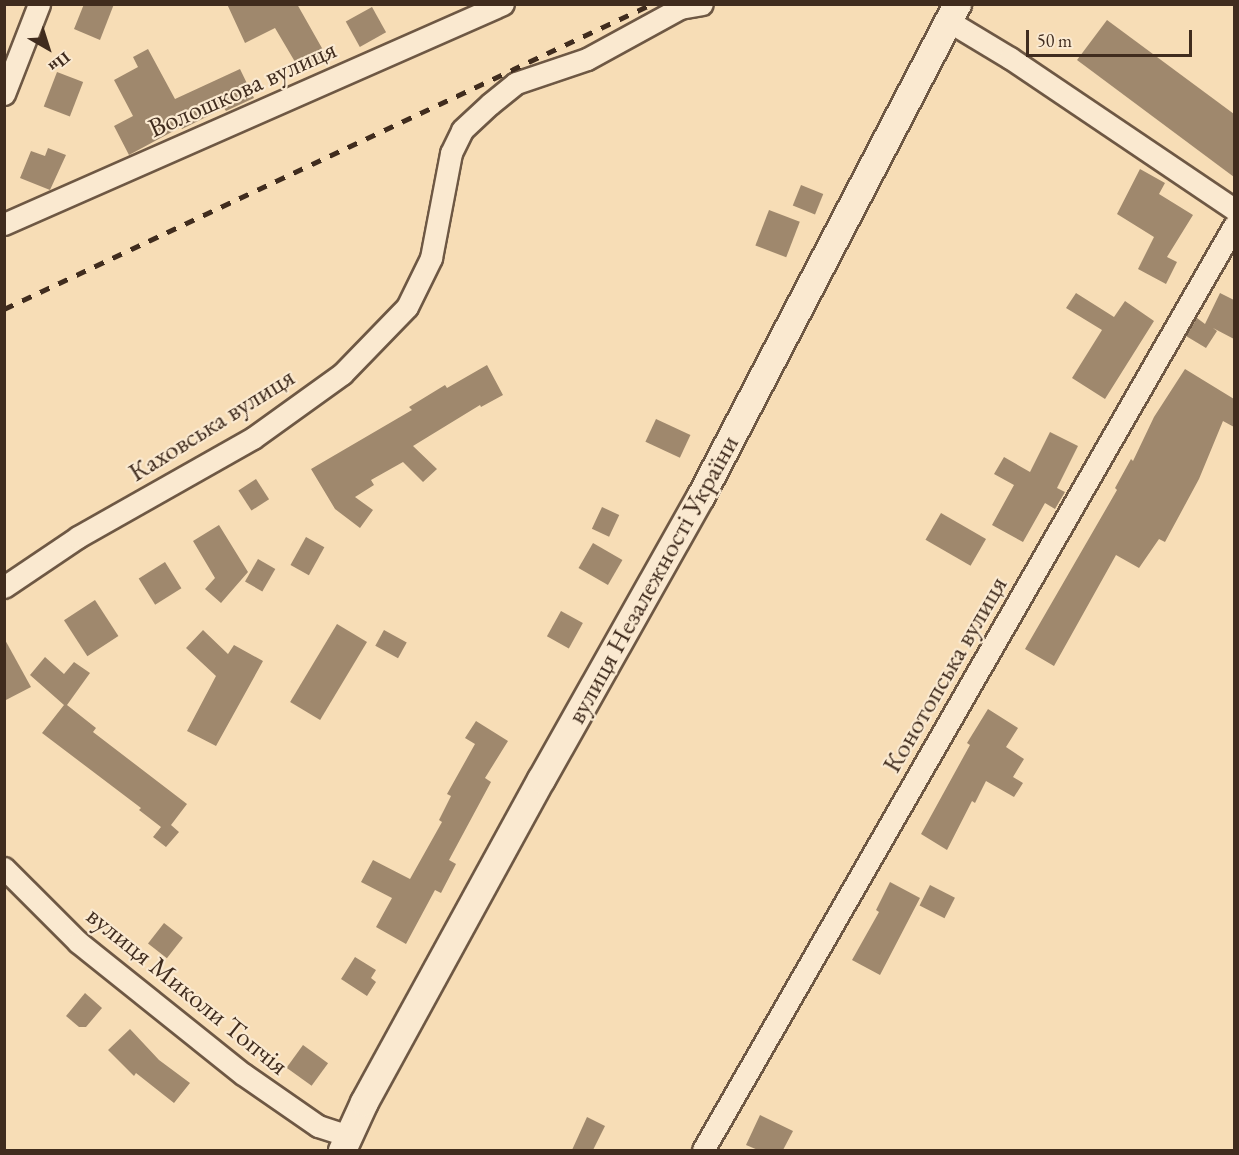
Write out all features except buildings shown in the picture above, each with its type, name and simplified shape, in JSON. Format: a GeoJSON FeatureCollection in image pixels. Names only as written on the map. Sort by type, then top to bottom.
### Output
{"type":"FeatureCollection","features":[{"type":"Feature","properties":{"kind":"street"},"geometry":{"type":"LineString","coordinates":[[4,94],[39,4]]}},
{"type":"Feature","properties":{"kind":"street","name":"Волошкова вулиця"},"geometry":{"type":"LineString","coordinates":[[4,224],[503,4]]}},
{"type":"Feature","properties":{"kind":"street","name":"Каховська вулиця"},"geometry":{"type":"LineString","coordinates":[[4,587],[78,537],[253,438],[342,374],[407,307],[431,258],[451,153],[462,130],[490,104],[516,83],[587,59],[680,8],[702,4]]}},
{"type":"Feature","properties":{"kind":"street"},"geometry":{"type":"LineString","coordinates":[[953,13],[1010,58],[1234,209]]}},
{"type":"Feature","properties":{"kind":"street","name":"вулиця Незалежності України"},"geometry":{"type":"LineString","coordinates":[[345,1143],[541,779],[700,497],[953,13]]}},
{"type":"Feature","properties":{"kind":"street","name":"Конотопська вулиця"},"geometry":{"type":"LineString","coordinates":[[703,1150],[1234,226]]}},
{"type":"Feature","properties":{"kind":"street","name":"вулиця Миколи Топчія"},"geometry":{"type":"LineString","coordinates":[[4,868],[78,942],[243,1074],[345,1143]]}},
{"type":"Feature","properties":{"kind":"railway"},"geometry":{"type":"LineString","coordinates":[[4,309],[652,4]]}}]}
